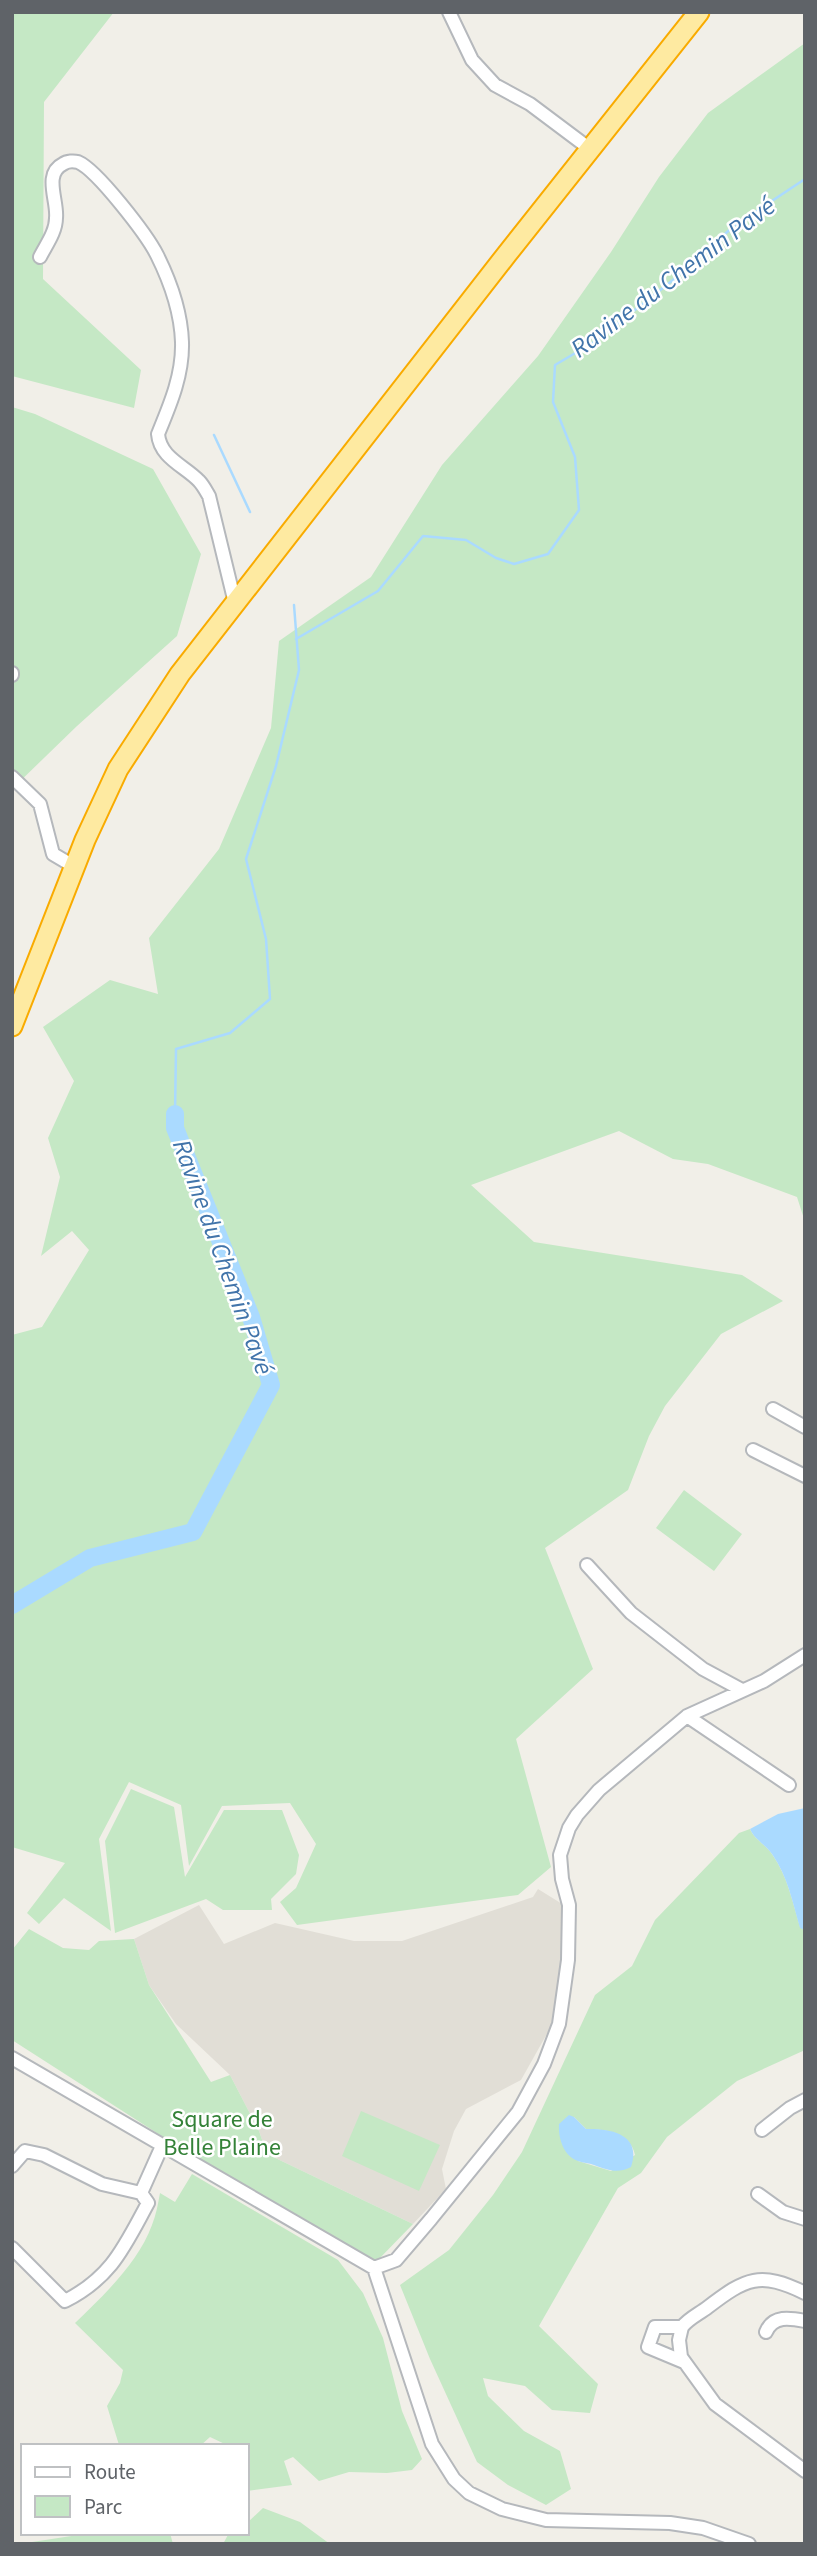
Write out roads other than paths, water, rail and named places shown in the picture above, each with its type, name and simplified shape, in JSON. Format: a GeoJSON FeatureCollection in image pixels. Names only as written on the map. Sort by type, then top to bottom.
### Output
{"type":"FeatureCollection","features":[{"type":"Feature","properties":{"kind":"highway"},"geometry":{"type":"LineString","coordinates":[[12,1026],[75,867],[118,769],[180,674],[699,12]]}},
{"type":"Feature","properties":{"kind":"street"},"geometry":{"type":"LineString","coordinates":[[449,12],[472,60],[495,85],[530,104],[590,149]]}},
{"type":"Feature","properties":{"kind":"street"},"geometry":{"type":"LineString","coordinates":[[40,257],[57,217],[52,182],[55,172],[61,164],[70,161],[78,162],[91,171],[142,231],[157,256],[176,303],[182,343],[177,388],[158,439],[164,452],[200,482],[209,496],[235,603]]}},
{"type":"Feature","properties":{"kind":"street"},"geometry":{"type":"LineString","coordinates":[[12,777],[40,804],[53,854],[75,867]]}},
{"type":"Feature","properties":{"kind":"street"},"geometry":{"type":"LineString","coordinates":[[773,1409],[805,1427]]}},
{"type":"Feature","properties":{"kind":"street"},"geometry":{"type":"LineString","coordinates":[[753,1450],[805,1476]]}},
{"type":"Feature","properties":{"kind":"street"},"geometry":{"type":"LineString","coordinates":[[587,1565],[631,1613],[703,1669],[743,1690]]}},
{"type":"Feature","properties":{"kind":"street"},"geometry":{"type":"LineString","coordinates":[[374,2268],[396,2260],[518,2112],[544,2064],[559,2024],[568,1960],[569,1905],[562,1879],[560,1856],[569,1828],[582,1808],[599,1790],[687,1716],[765,1681],[805,1655]]}},
{"type":"Feature","properties":{"kind":"street"},"geometry":{"type":"LineString","coordinates":[[687,1716],[789,1785]]}},
{"type":"Feature","properties":{"kind":"street"},"geometry":{"type":"LineString","coordinates":[[12,2058],[374,2268],[432,2444],[454,2479],[469,2493],[502,2509],[546,2520],[670,2523],[704,2528],[748,2544]]}},
{"type":"Feature","properties":{"kind":"street"},"geometry":{"type":"LineString","coordinates":[[762,2130],[805,2100]]}},
{"type":"Feature","properties":{"kind":"street"},"geometry":{"type":"LineString","coordinates":[[141,2193],[162,2146]]}},
{"type":"Feature","properties":{"kind":"street"},"geometry":{"type":"LineString","coordinates":[[12,2166],[25,2151],[44,2155],[102,2185],[141,2193],[148,2203],[105,2275],[65,2301],[12,2248]]}},
{"type":"Feature","properties":{"kind":"street"},"geometry":{"type":"LineString","coordinates":[[758,2194],[783,2212],[805,2219]]}},
{"type":"Feature","properties":{"kind":"street"},"geometry":{"type":"LineString","coordinates":[[805,2293],[771,2281],[743,2283],[693,2317],[682,2328],[679,2351],[706,2393],[725,2414],[805,2471]]}},
{"type":"Feature","properties":{"kind":"street"},"geometry":{"type":"LineString","coordinates":[[766,2332],[771,2323],[783,2318],[805,2321]]}},
{"type":"Feature","properties":{"kind":"street"},"geometry":{"type":"LineString","coordinates":[[682,2328],[655,2328],[648,2347],[684,2362]]}},
{"type":"Feature","properties":{"kind":"water"},"geometry":{"type":"Polygon","coordinates":[[[805,1808],[805,1930],[800,1928],[782,1871],[750,1829],[778,1814],[805,1808]]]}},
{"type":"Feature","properties":{"kind":"water"},"geometry":{"type":"Polygon","coordinates":[[[569,2115],[586,2129],[615,2132],[628,2141],[632,2147],[631,2167],[617,2171],[608,2170],[573,2159],[562,2146],[559,2129],[559,2124],[569,2115]]]}},
{"type":"Feature","properties":{"kind":"waterway","name":"Ravine du Chemin Pavé"},"geometry":{"type":"LineString","coordinates":[[296,639],[378,591],[423,536],[466,540],[496,558],[514,564],[548,554],[579,510],[575,457],[553,402],[555,365],[594,342],[673,280],[734,226],[805,179]]}},
{"type":"Feature","properties":{"kind":"waterway"},"geometry":{"type":"LineString","coordinates":[[214,435],[250,512]]}},
{"type":"Feature","properties":{"kind":"waterway","name":"Ravine du Chemin Pavé"},"geometry":{"type":"LineString","coordinates":[[175,1114],[176,1049],[230,1033],[270,999],[266,939],[246,859],[276,766],[299,670],[294,605]]}},
{"type":"Feature","properties":{"kind":"waterway","name":"Ravine du Chemin Pavé"},"geometry":{"type":"LineString","coordinates":[[12,1605],[90,1558],[193,1532],[271,1385],[251,1317],[175,1128],[175,1114]]}},
{"type":"Feature","properties":{"kind":"park label","name":"Square de Belle Plaine"},"geometry":{"type":"Point","coordinates":[222,2133]}}]}
